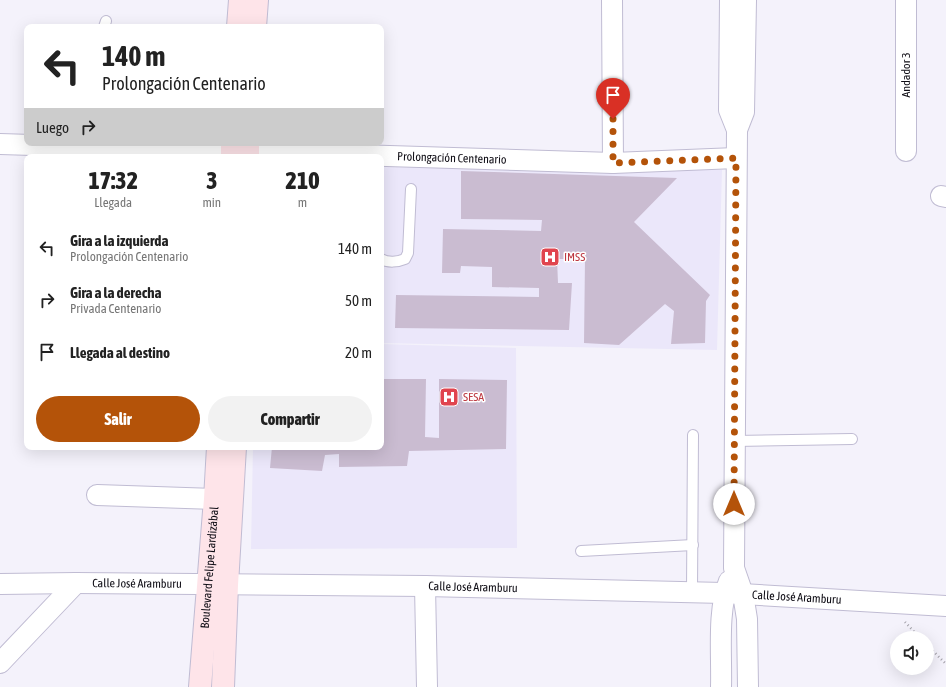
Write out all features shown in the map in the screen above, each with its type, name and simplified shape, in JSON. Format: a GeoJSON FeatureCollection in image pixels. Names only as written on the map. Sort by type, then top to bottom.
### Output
{"type":"FeatureCollection","features":[{"type":"Feature","properties":{"kind":"main road"},"geometry":{"type":"LineString","coordinates":[[238,24],[240,0]]}},
{"type":"Feature","properties":{"kind":"main road"},"geometry":{"type":"LineString","coordinates":[[256,24],[257,0]]}},
{"type":"Feature","properties":{"kind":"main road","name":"Boulevard Felipe Lardizábal"},"geometry":{"type":"LineString","coordinates":[[218,450],[215,499],[217,585],[223,687]]}},
{"type":"Feature","properties":{"kind":"main road","name":"Boulevard Felipe Lardizábal"},"geometry":{"type":"LineString","coordinates":[[200,687],[217,585],[234,450]]}},
{"type":"Feature","properties":{"kind":"street"},"geometry":{"type":"LineString","coordinates":[[612,0],[613,163]]}},
{"type":"Feature","properties":{"kind":"street"},"geometry":{"type":"LineString","coordinates":[[721,687],[722,619],[734,594],[736,130],[729,110],[730,0]]}},
{"type":"Feature","properties":{"kind":"street"},"geometry":{"type":"LineString","coordinates":[[736,130],[744,112],[746,0]]}},
{"type":"Feature","properties":{"kind":"street","name":"Andador 3"},"geometry":{"type":"LineString","coordinates":[[906,0],[906,151]]}},
{"type":"Feature","properties":{"kind":"street","name":"Prolongación Centenario"},"geometry":{"type":"LineString","coordinates":[[0,144],[24,144]]}},
{"type":"Feature","properties":{"kind":"street","name":"Prolongación Centenario"},"geometry":{"type":"LineString","coordinates":[[123,146],[333,154]]}},
{"type":"Feature","properties":{"kind":"street","name":"Prolongación Centenario"},"geometry":{"type":"LineString","coordinates":[[384,156],[613,163],[736,158]]}},
{"type":"Feature","properties":{"kind":"street"},"geometry":{"type":"LineString","coordinates":[[97,495],[215,499]]}},
{"type":"Feature","properties":{"kind":"street"},"geometry":{"type":"LineString","coordinates":[[0,663],[76,583]]}},
{"type":"Feature","properties":{"kind":"street","name":"Calle José Aramburu"},"geometry":{"type":"LineString","coordinates":[[0,584],[76,583],[425,586],[734,594],[946,606]]}},
{"type":"Feature","properties":{"kind":"street"},"geometry":{"type":"LineString","coordinates":[[425,586],[427,687]]}},
{"type":"Feature","properties":{"kind":"street"},"geometry":{"type":"LineString","coordinates":[[734,594],[747,619],[748,687]]}},
{"type":"Feature","properties":{"kind":"lane"},"geometry":{"type":"LineString","coordinates":[[384,260],[399,262],[405,259],[408,253],[411,189]]}},
{"type":"Feature","properties":{"kind":"lane"},"geometry":{"type":"LineString","coordinates":[[692,593],[694,545],[693,435]]}},
{"type":"Feature","properties":{"kind":"lane"},"geometry":{"type":"LineString","coordinates":[[735,440],[852,439]]}},
{"type":"Feature","properties":{"kind":"lane"},"geometry":{"type":"LineString","coordinates":[[581,551],[694,545]]}},
{"type":"Feature","properties":{"kind":"path"},"geometry":{"type":"LineString","coordinates":[[934,652],[946,664]]}},
{"type":"Feature","properties":{"kind":"shaded area","name":"IMSS"},"geometry":{"type":"Polygon","coordinates":[[[384,167],[722,170],[717,350],[384,343],[384,167]]]}},
{"type":"Feature","properties":{"kind":"shaded area","name":"SESA"},"geometry":{"type":"Polygon","coordinates":[[[384,344],[516,348],[517,548],[251,549],[253,450],[384,450],[384,344]]]}},
{"type":"Feature","properties":{"kind":"building"},"geometry":{"type":"Polygon","coordinates":[[[461,171],[677,178],[634,222],[710,295],[706,301],[705,343],[671,344],[674,311],[665,304],[619,345],[584,343],[585,259],[557,259],[558,283],[572,283],[569,330],[395,328],[396,295],[539,297],[539,288],[492,287],[492,267],[461,266],[460,273],[442,273],[443,229],[541,231],[542,220],[461,219],[461,171]]]}},
{"type":"Feature","properties":{"kind":"building"},"geometry":{"type":"Polygon","coordinates":[[[384,379],[426,379],[425,437],[439,438],[439,379],[507,380],[506,449],[409,451],[407,466],[339,467],[339,454],[325,455],[322,471],[270,468],[272,450],[384,450],[384,379]]]}},
{"type":"Feature","properties":{"kind":"place","name":"IMSS"},"geometry":{"type":"Point","coordinates":[550,257]}},
{"type":"Feature","properties":{"kind":"place","name":"SESA"},"geometry":{"type":"Point","coordinates":[449,397]}},
{"type":"Feature","properties":{"kind":"route"},"geometry":{"type":"LineString","coordinates":[[613,119],[613,163],[736,158],[734,504]]}}]}
